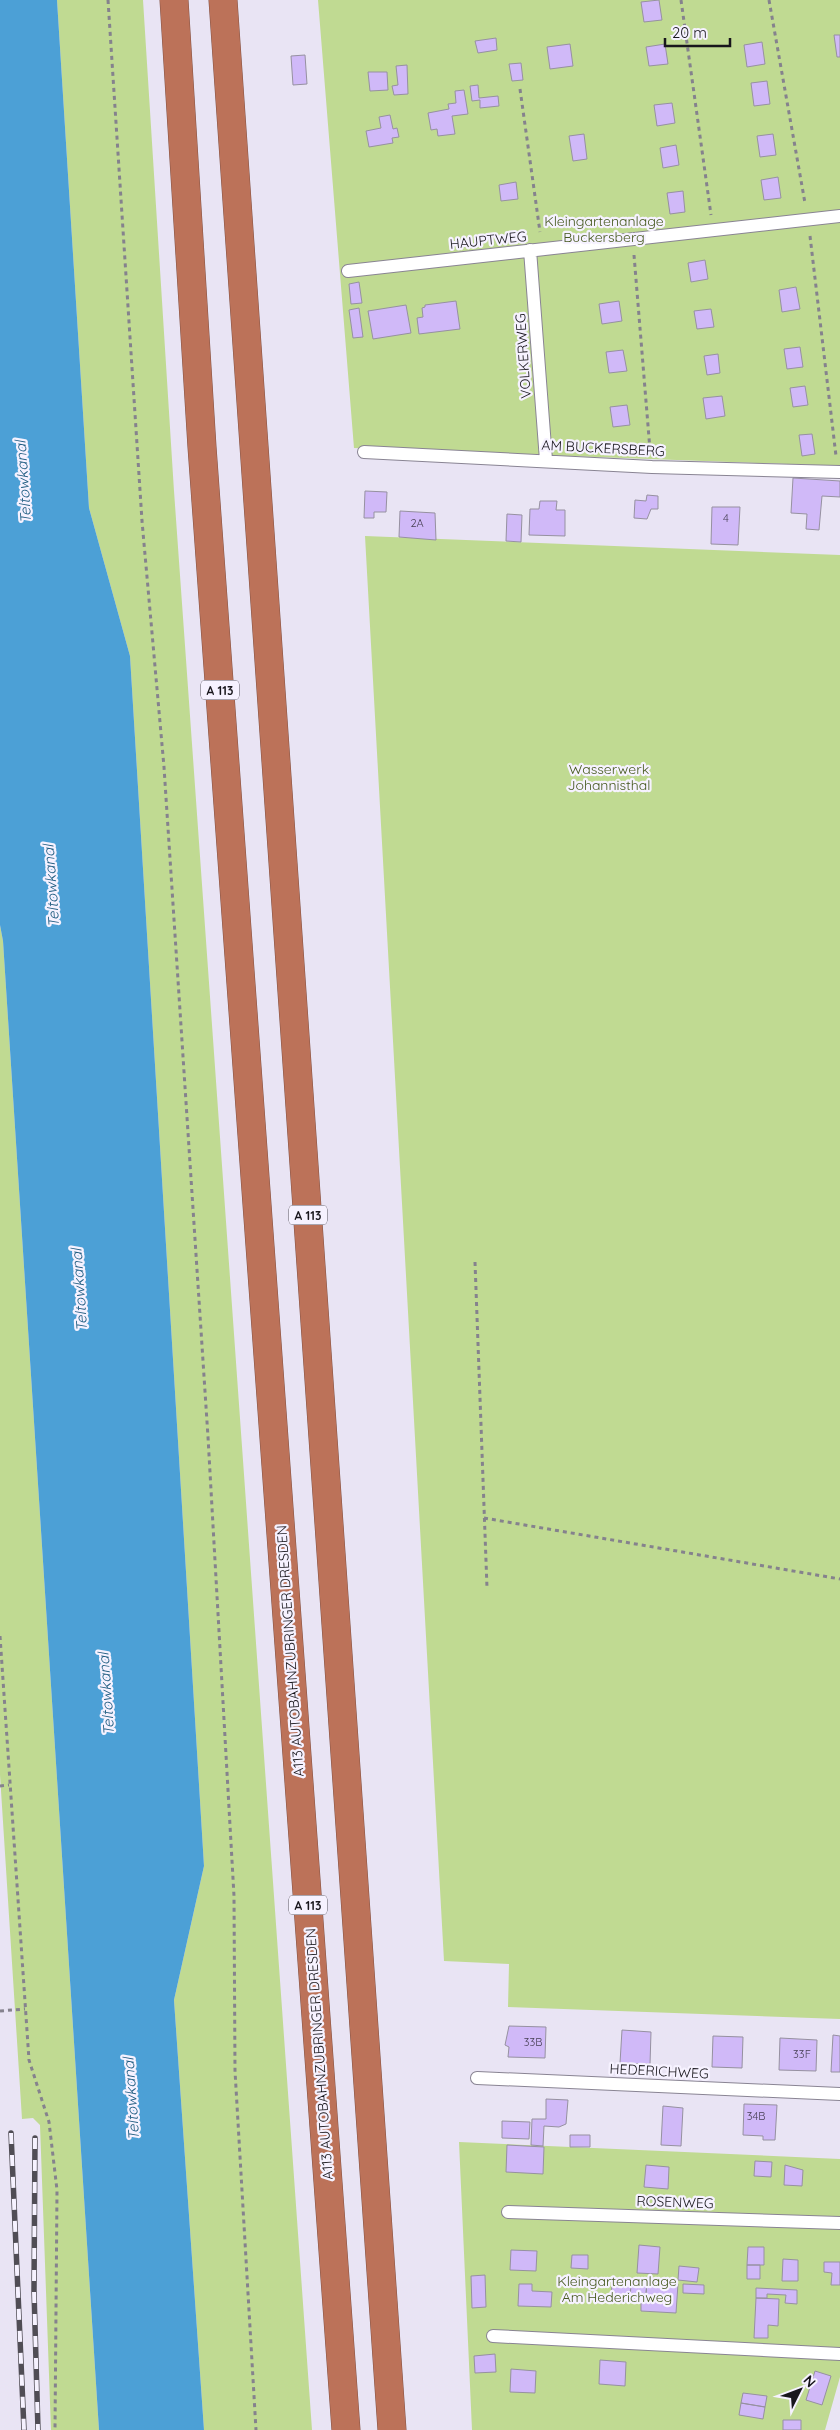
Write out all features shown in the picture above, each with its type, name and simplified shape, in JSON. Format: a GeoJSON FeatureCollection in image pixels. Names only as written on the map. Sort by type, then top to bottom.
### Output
{"type":"FeatureCollection","features":[{"type":"Feature","properties":{"kind":"highway","name":"A113 AUTOBAHNZUBRINGER DRESDEN"},"geometry":{"type":"LineString","coordinates":[[174,0],[202,448],[346,2430]]}},
{"type":"Feature","properties":{"kind":"highway","name":"A 113"},"geometry":{"type":"LineString","coordinates":[[223,0],[392,2430]]}},
{"type":"Feature","properties":{"kind":"lane","name":"HAUPTWEG"},"geometry":{"type":"LineString","coordinates":[[348,271],[840,216]]}},
{"type":"Feature","properties":{"kind":"lane","name":"VOLKERWEG"},"geometry":{"type":"LineString","coordinates":[[536,250],[546,460]]}},
{"type":"Feature","properties":{"kind":"lane","name":"AM BUCKERSBERG"},"geometry":{"type":"LineString","coordinates":[[364,452],[652,466],[840,472]]}},
{"type":"Feature","properties":{"kind":"lane","name":"HEDERICHWEG"},"geometry":{"type":"LineString","coordinates":[[477,2078],[840,2094]]}},
{"type":"Feature","properties":{"kind":"lane","name":"ROSENWEG"},"geometry":{"type":"LineString","coordinates":[[508,2212],[840,2223]]}},
{"type":"Feature","properties":{"kind":"lane"},"geometry":{"type":"LineString","coordinates":[[493,2336],[840,2354]]}},
{"type":"Feature","properties":{"kind":"path"},"geometry":{"type":"LineString","coordinates":[[108,0],[142,521],[164,767],[208,1437],[234,1896],[235,2071],[256,2430]]}},
{"type":"Feature","properties":{"kind":"path"},"geometry":{"type":"LineString","coordinates":[[681,0],[713,230]]}},
{"type":"Feature","properties":{"kind":"path"},"geometry":{"type":"LineString","coordinates":[[520,89],[536,250]]}},
{"type":"Feature","properties":{"kind":"path"},"geometry":{"type":"LineString","coordinates":[[633,239],[652,466]]}},
{"type":"Feature","properties":{"kind":"path"},"geometry":{"type":"LineString","coordinates":[[475,1262],[487,1588]]}},
{"type":"Feature","properties":{"kind":"path"},"geometry":{"type":"LineString","coordinates":[[484,1518],[840,1579]]}},
{"type":"Feature","properties":{"kind":"path"},"geometry":{"type":"LineString","coordinates":[[0,1636],[29,2060],[49,2122],[57,2190],[55,2430]]}},
{"type":"Feature","properties":{"kind":"path"},"geometry":{"type":"LineString","coordinates":[[0,1786],[9,1785]]}},
{"type":"Feature","properties":{"kind":"path"},"geometry":{"type":"LineString","coordinates":[[0,2011],[25,2009]]}},
{"type":"Feature","properties":{"kind":"green space"},"geometry":{"type":"Polygon","coordinates":[[[57,0],[143,0],[174,491],[312,2430],[204,2430],[174,2000],[204,1866],[130,656],[89,508],[57,0]]]}},
{"type":"Feature","properties":{"kind":"green space","name":"Kleingartenanlage Buckersberg"},"geometry":{"type":"Polygon","coordinates":[[[318,0],[840,0],[840,466],[354,448],[318,0]]]}},
{"type":"Feature","properties":{"kind":"green space","name":"Wasserwerk Johannisthal"},"geometry":{"type":"Polygon","coordinates":[[[365,536],[840,555],[840,2019],[508,2007],[509,1964],[444,1961],[365,536]]]}},
{"type":"Feature","properties":{"kind":"green space"},"geometry":{"type":"Polygon","coordinates":[[[0,925],[3,941],[99,2430],[51,2430],[40,2125],[33,2118],[22,2119],[0,1775],[0,925]]]}},
{"type":"Feature","properties":{"kind":"green space","name":"Kleingartenanlage Am Hederichweg"},"geometry":{"type":"Polygon","coordinates":[[[459,2142],[840,2159],[840,2377],[825,2430],[472,2430],[459,2142]]]}},
{"type":"Feature","properties":{"kind":"water","name":"Teltowkanal"},"geometry":{"type":"Polygon","coordinates":[[[0,0],[57,0],[89,508],[130,656],[204,1866],[174,2000],[204,2430],[99,2430],[3,941],[0,925],[0,0]]]}},
{"type":"Feature","properties":{"kind":"building"},"geometry":{"type":"Polygon","coordinates":[[[659,0],[662,20],[644,22],[641,2],[659,0]]]}},
{"type":"Feature","properties":{"kind":"building"},"geometry":{"type":"Polygon","coordinates":[[[834,35],[840,35],[840,57],[837,57],[834,35]]]}},
{"type":"Feature","properties":{"kind":"building"},"geometry":{"type":"Polygon","coordinates":[[[496,38],[497,50],[478,53],[475,41],[496,38]]]}},
{"type":"Feature","properties":{"kind":"building"},"geometry":{"type":"Polygon","coordinates":[[[762,42],[765,64],[747,67],[744,45],[762,42]]]}},
{"type":"Feature","properties":{"kind":"building"},"geometry":{"type":"Polygon","coordinates":[[[570,44],[573,66],[550,69],[547,47],[570,44]]]}},
{"type":"Feature","properties":{"kind":"building"},"geometry":{"type":"Polygon","coordinates":[[[665,44],[668,64],[649,66],[646,47],[665,44]]]}},
{"type":"Feature","properties":{"kind":"building"},"geometry":{"type":"Polygon","coordinates":[[[305,55],[307,84],[293,85],[291,56],[305,55]]]}},
{"type":"Feature","properties":{"kind":"building"},"geometry":{"type":"Polygon","coordinates":[[[521,63],[523,80],[512,81],[509,64],[521,63]]]}},
{"type":"Feature","properties":{"kind":"building"},"geometry":{"type":"Polygon","coordinates":[[[407,65],[408,94],[394,95],[392,86],[398,85],[396,66],[407,65]]]}},
{"type":"Feature","properties":{"kind":"building"},"geometry":{"type":"Polygon","coordinates":[[[368,72],[387,72],[388,90],[370,91],[368,72]]]}},
{"type":"Feature","properties":{"kind":"building"},"geometry":{"type":"Polygon","coordinates":[[[767,81],[770,104],[754,106],[751,83],[767,81]]]}},
{"type":"Feature","properties":{"kind":"building"},"geometry":{"type":"Polygon","coordinates":[[[478,85],[479,98],[498,96],[499,106],[480,108],[480,100],[472,101],[470,86],[478,85]]]}},
{"type":"Feature","properties":{"kind":"building"},"geometry":{"type":"Polygon","coordinates":[[[464,90],[468,114],[452,116],[455,134],[438,136],[437,129],[431,130],[428,113],[449,109],[448,104],[456,103],[455,91],[464,90]]]}},
{"type":"Feature","properties":{"kind":"building"},"geometry":{"type":"Polygon","coordinates":[[[672,103],[675,123],[657,126],[654,105],[672,103]]]}},
{"type":"Feature","properties":{"kind":"building"},"geometry":{"type":"Polygon","coordinates":[[[390,115],[393,129],[397,128],[399,137],[392,138],[393,143],[369,147],[366,131],[381,128],[379,117],[390,115]]]}},
{"type":"Feature","properties":{"kind":"building"},"geometry":{"type":"Polygon","coordinates":[[[584,134],[587,159],[573,161],[569,136],[584,134]]]}},
{"type":"Feature","properties":{"kind":"building"},"geometry":{"type":"Polygon","coordinates":[[[773,134],[776,155],[760,157],[757,136],[773,134]]]}},
{"type":"Feature","properties":{"kind":"building"},"geometry":{"type":"Polygon","coordinates":[[[676,145],[679,165],[663,168],[660,148],[676,145]]]}},
{"type":"Feature","properties":{"kind":"building"},"geometry":{"type":"Polygon","coordinates":[[[778,177],[781,198],[764,200],[761,180],[778,177]]]}},
{"type":"Feature","properties":{"kind":"building"},"geometry":{"type":"Polygon","coordinates":[[[516,182],[518,199],[501,201],[499,185],[516,182]]]}},
{"type":"Feature","properties":{"kind":"building"},"geometry":{"type":"Polygon","coordinates":[[[683,191],[685,212],[670,214],[667,193],[683,191]]]}},
{"type":"Feature","properties":{"kind":"building"},"geometry":{"type":"Polygon","coordinates":[[[705,260],[708,279],[691,282],[688,263],[705,260]]]}},
{"type":"Feature","properties":{"kind":"building"},"geometry":{"type":"Polygon","coordinates":[[[359,282],[362,303],[351,304],[349,284],[359,282]]]}},
{"type":"Feature","properties":{"kind":"building"},"geometry":{"type":"Polygon","coordinates":[[[796,287],[800,309],[782,312],[779,290],[796,287]]]}},
{"type":"Feature","properties":{"kind":"building"},"geometry":{"type":"Polygon","coordinates":[[[456,301],[460,329],[419,334],[417,318],[423,317],[422,308],[425,305],[456,301]]]}},
{"type":"Feature","properties":{"kind":"building"},"geometry":{"type":"Polygon","coordinates":[[[619,301],[622,321],[602,324],[599,304],[619,301]]]}},
{"type":"Feature","properties":{"kind":"building"},"geometry":{"type":"Polygon","coordinates":[[[406,305],[411,333],[373,339],[368,311],[406,305]]]}},
{"type":"Feature","properties":{"kind":"building"},"geometry":{"type":"Polygon","coordinates":[[[359,308],[363,337],[353,338],[349,310],[359,308]]]}},
{"type":"Feature","properties":{"kind":"building"},"geometry":{"type":"Polygon","coordinates":[[[711,309],[714,327],[697,329],[694,311],[711,309]]]}},
{"type":"Feature","properties":{"kind":"building"},"geometry":{"type":"Polygon","coordinates":[[[800,347],[803,367],[787,369],[784,349],[800,347]]]}},
{"type":"Feature","properties":{"kind":"building"},"geometry":{"type":"Polygon","coordinates":[[[623,350],[627,371],[609,373],[606,352],[623,350]]]}},
{"type":"Feature","properties":{"kind":"building"},"geometry":{"type":"Polygon","coordinates":[[[718,354],[720,373],[707,375],[704,356],[718,354]]]}},
{"type":"Feature","properties":{"kind":"building"},"geometry":{"type":"Polygon","coordinates":[[[805,386],[808,405],[793,407],[790,388],[805,386]]]}},
{"type":"Feature","properties":{"kind":"building"},"geometry":{"type":"Polygon","coordinates":[[[722,396],[725,416],[706,419],[703,398],[722,396]]]}},
{"type":"Feature","properties":{"kind":"building"},"geometry":{"type":"Polygon","coordinates":[[[627,405],[630,425],[613,427],[610,407],[627,405]]]}},
{"type":"Feature","properties":{"kind":"building"},"geometry":{"type":"Polygon","coordinates":[[[812,434],[815,454],[802,456],[799,435],[812,434]]]}},
{"type":"Feature","properties":{"kind":"building"},"geometry":{"type":"Polygon","coordinates":[[[793,478],[840,481],[840,497],[822,496],[819,530],[806,529],[807,514],[791,513],[793,478]]]}},
{"type":"Feature","properties":{"kind":"building"},"geometry":{"type":"Polygon","coordinates":[[[365,491],[387,492],[386,512],[374,512],[374,518],[364,518],[365,491]]]}},
{"type":"Feature","properties":{"kind":"building"},"geometry":{"type":"Polygon","coordinates":[[[647,495],[658,496],[658,509],[651,509],[647,519],[634,518],[635,500],[646,501],[647,495]]]}},
{"type":"Feature","properties":{"kind":"building"},"geometry":{"type":"Polygon","coordinates":[[[540,501],[557,501],[556,510],[565,510],[565,536],[529,535],[530,509],[539,509],[540,501]]]}},
{"type":"Feature","properties":{"kind":"building"},"geometry":{"type":"Polygon","coordinates":[[[712,507],[740,507],[738,545],[711,544],[712,507]]]}},
{"type":"Feature","properties":{"kind":"building"},"geometry":{"type":"Polygon","coordinates":[[[400,511],[435,513],[436,540],[399,537],[400,511]]]}},
{"type":"Feature","properties":{"kind":"building"},"geometry":{"type":"Polygon","coordinates":[[[507,514],[522,515],[521,542],[506,541],[507,514]]]}},
{"type":"Feature","properties":{"kind":"building"},"geometry":{"type":"Polygon","coordinates":[[[509,2026],[546,2027],[545,2058],[508,2057],[509,2047],[505,2045],[509,2026]]]}},
{"type":"Feature","properties":{"kind":"building"},"geometry":{"type":"Polygon","coordinates":[[[622,2030],[651,2032],[650,2064],[620,2063],[622,2030]]]}},
{"type":"Feature","properties":{"kind":"building"},"geometry":{"type":"Polygon","coordinates":[[[833,2035],[840,2036],[840,2072],[831,2072],[833,2035]]]}},
{"type":"Feature","properties":{"kind":"building"},"geometry":{"type":"Polygon","coordinates":[[[713,2036],[743,2037],[742,2068],[712,2067],[713,2036]]]}},
{"type":"Feature","properties":{"kind":"building"},"geometry":{"type":"Polygon","coordinates":[[[780,2038],[817,2040],[816,2071],[779,2070],[780,2038]]]}},
{"type":"Feature","properties":{"kind":"building"},"geometry":{"type":"Polygon","coordinates":[[[546,2099],[568,2100],[566,2124],[559,2127],[544,2126],[543,2146],[531,2145],[532,2119],[546,2119],[546,2099]]]}},
{"type":"Feature","properties":{"kind":"building"},"geometry":{"type":"Polygon","coordinates":[[[744,2104],[777,2105],[775,2140],[763,2140],[763,2136],[743,2135],[744,2104]]]}},
{"type":"Feature","properties":{"kind":"building"},"geometry":{"type":"Polygon","coordinates":[[[663,2106],[683,2108],[681,2146],[661,2145],[663,2106]]]}},
{"type":"Feature","properties":{"kind":"building"},"geometry":{"type":"Polygon","coordinates":[[[502,2121],[530,2122],[529,2139],[502,2138],[502,2121]]]}},
{"type":"Feature","properties":{"kind":"building"},"geometry":{"type":"Polygon","coordinates":[[[570,2135],[590,2135],[590,2147],[570,2147],[570,2135]]]}},
{"type":"Feature","properties":{"kind":"building"},"geometry":{"type":"Polygon","coordinates":[[[507,2145],[544,2147],[543,2174],[506,2172],[507,2145]]]}},
{"type":"Feature","properties":{"kind":"building"},"geometry":{"type":"Polygon","coordinates":[[[755,2161],[772,2162],[771,2177],[754,2176],[755,2161]]]}},
{"type":"Feature","properties":{"kind":"building"},"geometry":{"type":"Polygon","coordinates":[[[646,2165],[669,2167],[668,2189],[644,2187],[646,2165]]]}},
{"type":"Feature","properties":{"kind":"building"},"geometry":{"type":"Polygon","coordinates":[[[785,2165],[803,2170],[802,2186],[784,2185],[785,2165]]]}},
{"type":"Feature","properties":{"kind":"building"},"geometry":{"type":"Polygon","coordinates":[[[639,2245],[660,2247],[658,2274],[637,2273],[639,2245]]]}},
{"type":"Feature","properties":{"kind":"building"},"geometry":{"type":"Polygon","coordinates":[[[748,2247],[764,2247],[764,2265],[747,2265],[748,2247]]]}},
{"type":"Feature","properties":{"kind":"building"},"geometry":{"type":"Polygon","coordinates":[[[511,2250],[537,2251],[536,2271],[510,2270],[511,2250]]]}},
{"type":"Feature","properties":{"kind":"building"},"geometry":{"type":"Polygon","coordinates":[[[572,2255],[588,2255],[588,2269],[571,2268],[572,2255]]]}},
{"type":"Feature","properties":{"kind":"building"},"geometry":{"type":"Polygon","coordinates":[[[783,2259],[798,2260],[798,2281],[782,2281],[783,2259]]]}},
{"type":"Feature","properties":{"kind":"building"},"geometry":{"type":"Polygon","coordinates":[[[824,2262],[840,2262],[840,2285],[831,2285],[832,2273],[824,2272],[824,2262]]]}},
{"type":"Feature","properties":{"kind":"building"},"geometry":{"type":"Polygon","coordinates":[[[747,2265],[760,2265],[760,2279],[747,2279],[747,2265]]]}},
{"type":"Feature","properties":{"kind":"building"},"geometry":{"type":"Polygon","coordinates":[[[679,2266],[699,2268],[697,2282],[678,2280],[679,2266]]]}},
{"type":"Feature","properties":{"kind":"building"},"geometry":{"type":"Polygon","coordinates":[[[485,2275],[486,2307],[472,2308],[471,2276],[485,2275]]]}},
{"type":"Feature","properties":{"kind":"building"},"geometry":{"type":"Polygon","coordinates":[[[612,2281],[631,2282],[630,2302],[611,2302],[612,2281]]]}},
{"type":"Feature","properties":{"kind":"building"},"geometry":{"type":"Polygon","coordinates":[[[631,2282],[647,2282],[646,2294],[639,2293],[639,2297],[630,2297],[631,2282]]]}},
{"type":"Feature","properties":{"kind":"building"},"geometry":{"type":"Polygon","coordinates":[[[647,2282],[678,2284],[676,2313],[641,2311],[641,2293],[646,2294],[647,2282]]]}},
{"type":"Feature","properties":{"kind":"building"},"geometry":{"type":"Polygon","coordinates":[[[519,2284],[532,2284],[532,2291],[552,2292],[551,2307],[518,2306],[519,2284]]]}},
{"type":"Feature","properties":{"kind":"building"},"geometry":{"type":"Polygon","coordinates":[[[683,2284],[704,2285],[704,2294],[683,2293],[683,2284]]]}},
{"type":"Feature","properties":{"kind":"building"},"geometry":{"type":"Polygon","coordinates":[[[756,2288],[797,2290],[797,2304],[785,2303],[786,2295],[767,2294],[767,2298],[756,2298],[756,2288]]]}},
{"type":"Feature","properties":{"kind":"building"},"geometry":{"type":"Polygon","coordinates":[[[756,2298],[779,2299],[778,2326],[768,2325],[768,2338],[754,2338],[756,2298]]]}},
{"type":"Feature","properties":{"kind":"building"},"geometry":{"type":"Polygon","coordinates":[[[495,2354],[496,2372],[475,2373],[474,2356],[495,2354]]]}},
{"type":"Feature","properties":{"kind":"building"},"geometry":{"type":"Polygon","coordinates":[[[600,2360],[626,2362],[625,2386],[599,2384],[600,2360]]]}},
{"type":"Feature","properties":{"kind":"building"},"geometry":{"type":"Polygon","coordinates":[[[511,2369],[536,2371],[535,2393],[510,2392],[511,2369]]]}},
{"type":"Feature","properties":{"kind":"building"},"geometry":{"type":"Polygon","coordinates":[[[815,2371],[831,2376],[822,2405],[806,2400],[815,2371]]]}},
{"type":"Feature","properties":{"kind":"building"},"geometry":{"type":"Polygon","coordinates":[[[743,2393],[767,2396],[765,2407],[741,2403],[743,2393]]]}},
{"type":"Feature","properties":{"kind":"building"},"geometry":{"type":"Polygon","coordinates":[[[741,2403],[765,2407],[763,2419],[739,2415],[741,2403]]]}},
{"type":"Feature","properties":{"kind":"building"},"geometry":{"type":"Polygon","coordinates":[[[783,2420],[801,2420],[801,2430],[783,2430],[783,2420]]]}},
{"type":"Feature","properties":{"kind":"railway"},"geometry":{"type":"LineString","coordinates":[[11,2133],[24,2430]]}},
{"type":"Feature","properties":{"kind":"railway"},"geometry":{"type":"LineString","coordinates":[[35,2138],[34,2291],[38,2430]]}}]}
